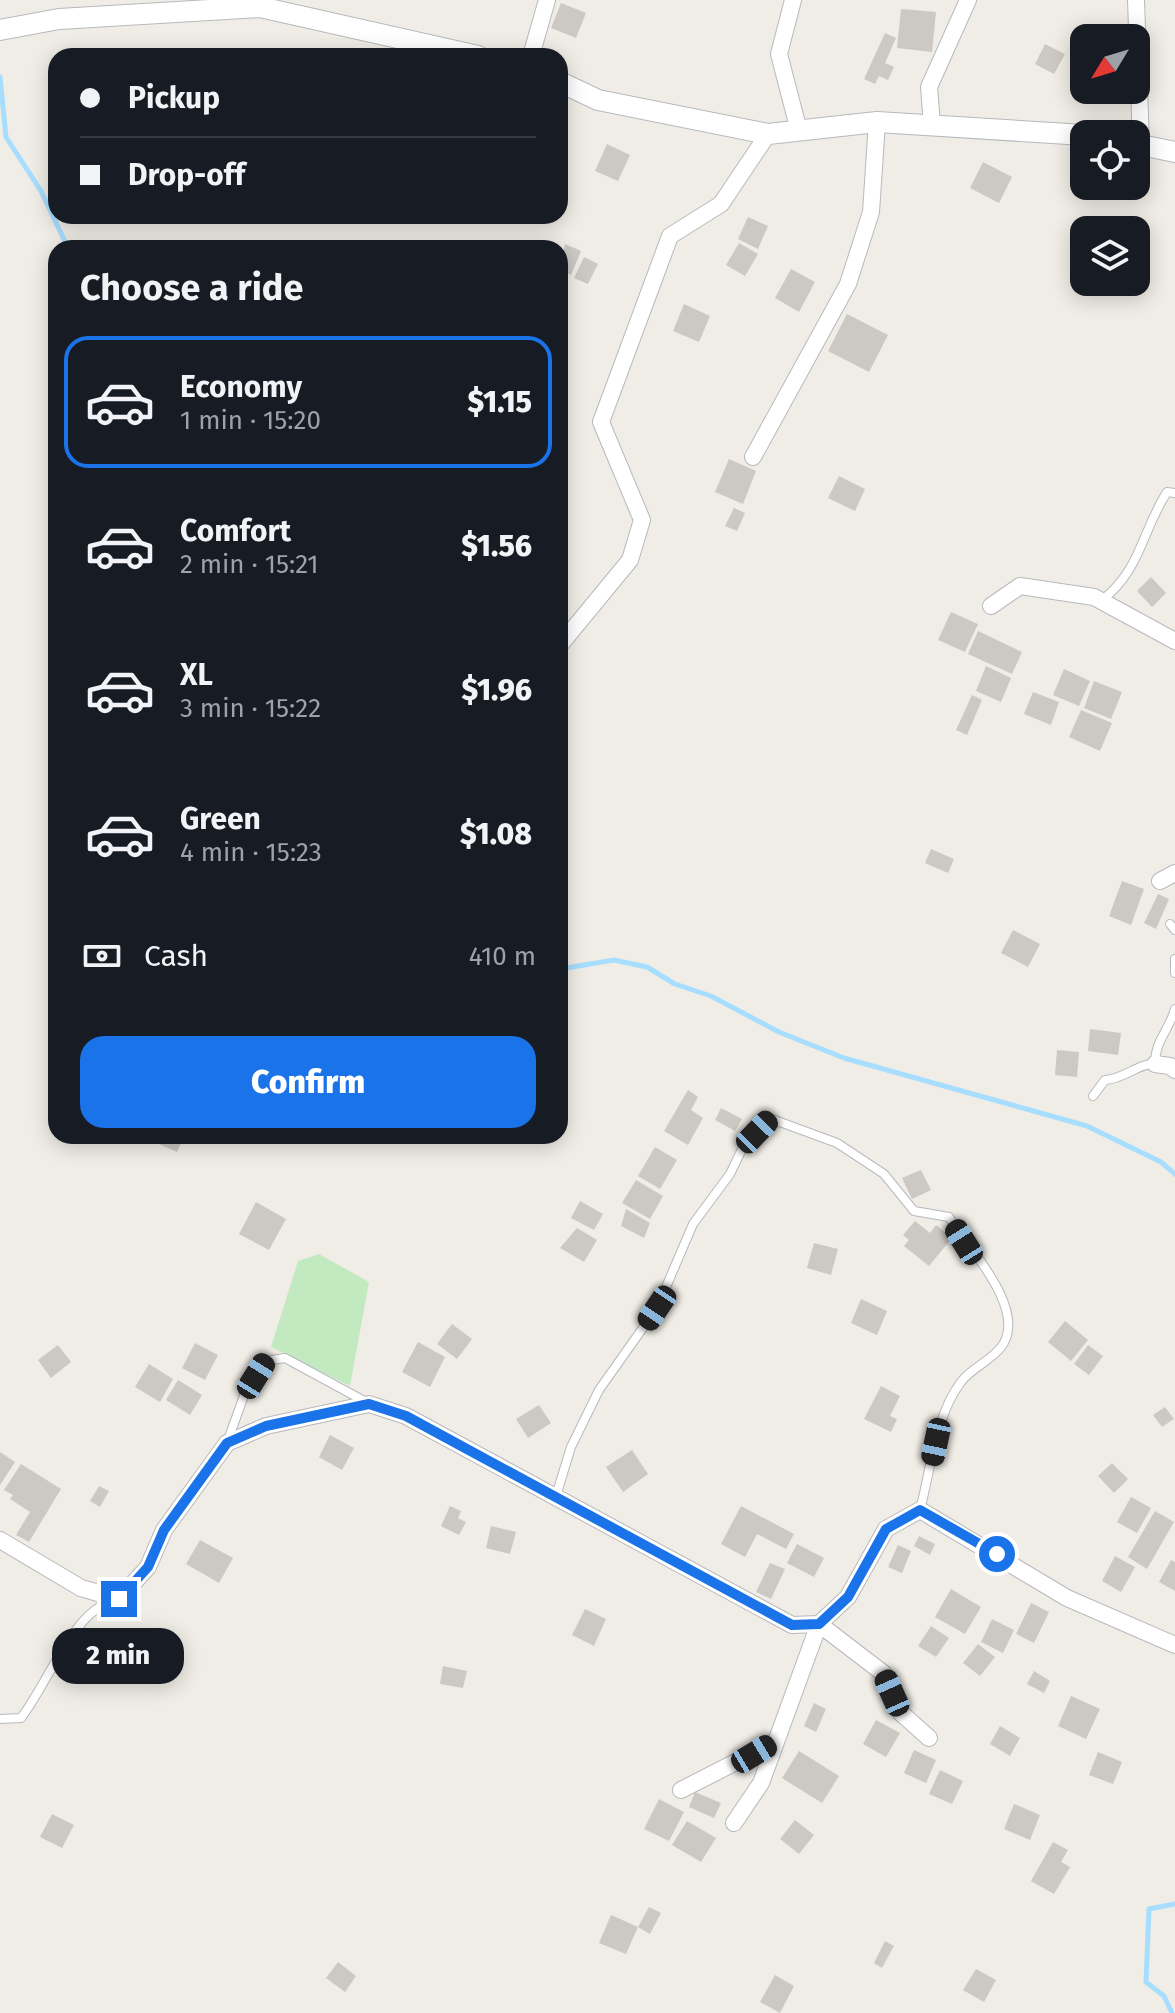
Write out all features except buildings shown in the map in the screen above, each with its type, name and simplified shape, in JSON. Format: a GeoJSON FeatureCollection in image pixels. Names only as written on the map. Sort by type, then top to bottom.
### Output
{"type":"FeatureCollection","features":[{"type":"Feature","properties":{"kind":"street"},"geometry":{"type":"LineString","coordinates":[[533,48],[547,0]]}},
{"type":"Feature","properties":{"kind":"street"},"geometry":{"type":"LineString","coordinates":[[793,0],[779,54],[799,131]]}},
{"type":"Feature","properties":{"kind":"street"},"geometry":{"type":"LineString","coordinates":[[932,125],[929,87],[968,0]]}},
{"type":"Feature","properties":{"kind":"street"},"geometry":{"type":"LineString","coordinates":[[1136,0],[1138,120]]}},
{"type":"Feature","properties":{"kind":"street"},"geometry":{"type":"LineString","coordinates":[[0,30],[59,19],[260,7],[442,48]]}},
{"type":"Feature","properties":{"kind":"street"},"geometry":{"type":"LineString","coordinates":[[568,86],[598,100],[768,134],[877,122],[1070,134]]}},
{"type":"Feature","properties":{"kind":"street"},"geometry":{"type":"LineString","coordinates":[[753,457],[848,284],[871,212],[877,122]]}},
{"type":"Feature","properties":{"kind":"street"},"geometry":{"type":"LineString","coordinates":[[568,635],[630,560],[642,520],[601,422],[670,236],[721,204],[768,134]]}},
{"type":"Feature","properties":{"kind":"street"},"geometry":{"type":"LineString","coordinates":[[1150,147],[1175,152]]}},
{"type":"Feature","properties":{"kind":"street"},"geometry":{"type":"LineString","coordinates":[[991,606],[1020,586],[1094,597],[1175,641]]}},
{"type":"Feature","properties":{"kind":"street"},"geometry":{"type":"LineString","coordinates":[[1155,1064],[1175,1070]]}},
{"type":"Feature","properties":{"kind":"street"},"geometry":{"type":"LineString","coordinates":[[0,1540],[81,1588],[119,1599],[148,1567],[164,1530],[227,1443],[266,1426],[369,1404],[406,1416],[792,1625],[819,1624],[883,1673],[901,1713],[929,1738]]}},
{"type":"Feature","properties":{"kind":"street"},"geometry":{"type":"LineString","coordinates":[[734,1823],[761,1783],[819,1624],[848,1597],[886,1529],[920,1510],[1067,1598],[1175,1645]]}},
{"type":"Feature","properties":{"kind":"street"},"geometry":{"type":"LineString","coordinates":[[681,1790],[775,1742]]}},
{"type":"Feature","properties":{"kind":"lane"},"geometry":{"type":"LineString","coordinates":[[1101,601],[1123,584],[1158,507],[1167,492],[1175,493]]}},
{"type":"Feature","properties":{"kind":"lane"},"geometry":{"type":"LineString","coordinates":[[1175,959],[1175,973]]}},
{"type":"Feature","properties":{"kind":"lane"},"geometry":{"type":"LineString","coordinates":[[1093,1096],[1105,1080],[1122,1079],[1146,1064],[1155,1064],[1157,1039],[1171,1025],[1175,1009]]}},
{"type":"Feature","properties":{"kind":"lane"},"geometry":{"type":"LineString","coordinates":[[556,1496],[571,1447],[592,1404],[657,1308],[693,1224],[730,1174],[744,1145],[769,1118],[837,1143],[884,1174],[914,1211],[949,1217],[993,1277],[1007,1316],[1005,1342],[987,1363],[961,1381],[936,1442],[920,1510]]}},
{"type":"Feature","properties":{"kind":"lane"},"geometry":{"type":"LineString","coordinates":[[227,1443],[246,1390],[265,1361],[285,1358],[369,1404]]}},
{"type":"Feature","properties":{"kind":"lane"},"geometry":{"type":"LineString","coordinates":[[0,1719],[21,1718],[41,1692],[62,1651],[94,1610],[119,1599]]}},
{"type":"Feature","properties":{"kind":"green space"},"geometry":{"type":"Polygon","coordinates":[[[319,1254],[369,1282],[350,1386],[271,1347],[298,1261],[319,1254]]]}},
{"type":"Feature","properties":{"kind":"waterway"},"geometry":{"type":"LineString","coordinates":[[0,77],[6,137],[48,206]]}},
{"type":"Feature","properties":{"kind":"waterway"},"geometry":{"type":"LineString","coordinates":[[57,224],[64,240]]}},
{"type":"Feature","properties":{"kind":"waterway"},"geometry":{"type":"LineString","coordinates":[[568,968],[614,960],[647,967],[675,984],[711,996],[779,1032],[844,1058],[1087,1126],[1161,1162],[1175,1174]]}},
{"type":"Feature","properties":{"kind":"waterway"},"geometry":{"type":"LineString","coordinates":[[1172,2013],[1164,1996],[1146,1982],[1149,1909],[1175,1904]]}},
{"type":"Feature","properties":{"kind":"route"},"geometry":{"type":"LineString","coordinates":[[119,1599],[148,1567],[164,1530],[194,1484],[227,1443],[266,1426],[369,1404],[406,1416],[792,1625],[819,1624],[848,1597],[886,1529],[920,1510],[997,1554]]}}]}
